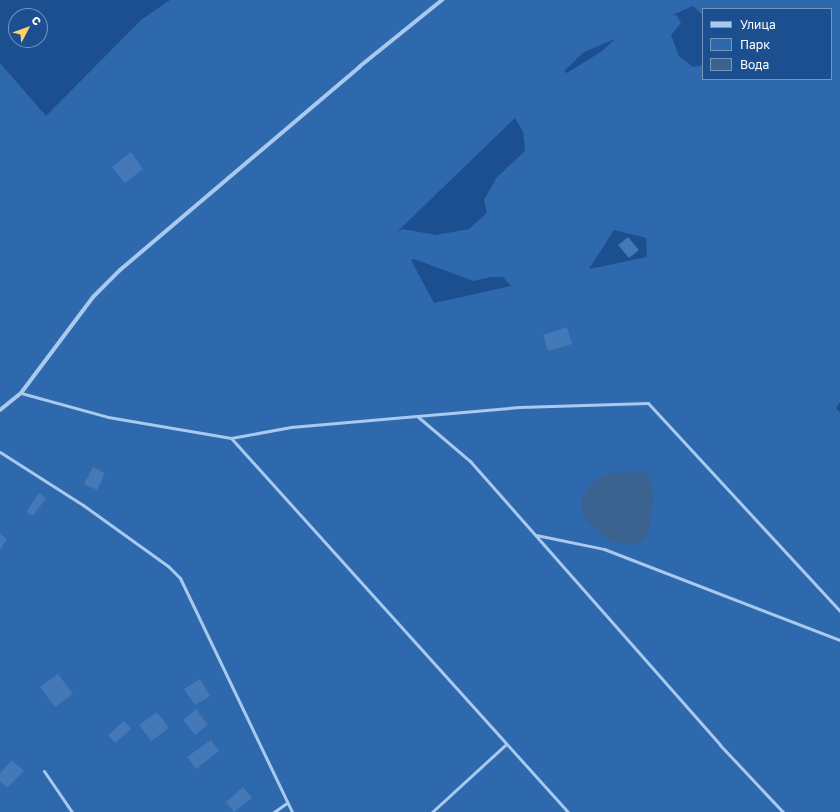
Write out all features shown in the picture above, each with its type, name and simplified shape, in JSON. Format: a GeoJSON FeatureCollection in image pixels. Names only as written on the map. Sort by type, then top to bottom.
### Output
{"type":"FeatureCollection","features":[{"type":"Feature","properties":{"kind":"street"},"geometry":{"type":"LineString","coordinates":[[0,410],[21,393],[93,297],[120,270],[359,67],[442,0]]}},
{"type":"Feature","properties":{"kind":"lane"},"geometry":{"type":"LineString","coordinates":[[21,393],[108,417],[231,438],[291,427],[520,407],[648,403],[840,611]]}},
{"type":"Feature","properties":{"kind":"lane"},"geometry":{"type":"LineString","coordinates":[[417,416],[470,461],[720,745],[783,812]]}},
{"type":"Feature","properties":{"kind":"lane"},"geometry":{"type":"LineString","coordinates":[[231,438],[505,745],[568,812]]}},
{"type":"Feature","properties":{"kind":"lane"},"geometry":{"type":"LineString","coordinates":[[0,452],[83,506],[168,566],[180,578],[292,812]]}},
{"type":"Feature","properties":{"kind":"lane"},"geometry":{"type":"LineString","coordinates":[[536,535],[604,549],[840,640]]}},
{"type":"Feature","properties":{"kind":"lane"},"geometry":{"type":"LineString","coordinates":[[432,812],[505,745]]}},
{"type":"Feature","properties":{"kind":"lane"},"geometry":{"type":"LineString","coordinates":[[44,771],[72,812]]}},
{"type":"Feature","properties":{"kind":"lane"},"geometry":{"type":"LineString","coordinates":[[274,812],[287,803]]}},
{"type":"Feature","properties":{"kind":"green space"},"geometry":{"type":"Polygon","coordinates":[[[170,0],[840,0],[840,402],[836,408],[840,413],[840,812],[0,812],[0,63],[46,116],[141,20],[170,0]],[[615,39],[584,52],[564,71],[567,73],[602,51],[615,39]],[[515,118],[397,232],[403,229],[436,235],[469,229],[487,213],[484,200],[497,177],[525,151],[523,132],[515,118]],[[614,230],[589,269],[647,257],[646,238],[614,230]],[[414,259],[411,260],[434,303],[511,286],[503,277],[491,277],[473,281],[414,259]]]}},
{"type":"Feature","properties":{"kind":"water"},"geometry":{"type":"Polygon","coordinates":[[[642,472],[647,474],[650,480],[654,497],[648,532],[644,540],[636,544],[611,542],[588,522],[582,512],[582,500],[587,489],[599,478],[612,473],[642,472]]]}},
{"type":"Feature","properties":{"kind":"building"},"geometry":{"type":"Polygon","coordinates":[[[131,152],[143,169],[125,183],[112,167],[131,152]]]}},
{"type":"Feature","properties":{"kind":"building"},"geometry":{"type":"Polygon","coordinates":[[[628,237],[639,250],[629,258],[618,245],[628,237]]]}},
{"type":"Feature","properties":{"kind":"building"},"geometry":{"type":"Polygon","coordinates":[[[567,327],[572,344],[548,351],[543,335],[567,327]]]}},
{"type":"Feature","properties":{"kind":"building"},"geometry":{"type":"Polygon","coordinates":[[[93,467],[105,473],[97,490],[84,484],[93,467]]]}},
{"type":"Feature","properties":{"kind":"building"},"geometry":{"type":"Polygon","coordinates":[[[39,493],[46,498],[33,516],[26,512],[39,493]]]}},
{"type":"Feature","properties":{"kind":"building"},"geometry":{"type":"Polygon","coordinates":[[[0,534],[7,539],[0,550],[0,534]]]}},
{"type":"Feature","properties":{"kind":"building"},"geometry":{"type":"Polygon","coordinates":[[[58,674],[73,694],[55,707],[40,687],[58,674]]]}},
{"type":"Feature","properties":{"kind":"building"},"geometry":{"type":"Polygon","coordinates":[[[200,679],[210,696],[195,705],[184,689],[200,679]]]}},
{"type":"Feature","properties":{"kind":"building"},"geometry":{"type":"Polygon","coordinates":[[[196,709],[208,725],[195,735],[183,720],[196,709]]]}},
{"type":"Feature","properties":{"kind":"building"},"geometry":{"type":"Polygon","coordinates":[[[157,712],[169,728],[151,741],[139,725],[157,712]]]}},
{"type":"Feature","properties":{"kind":"building"},"geometry":{"type":"Polygon","coordinates":[[[124,721],[131,729],[115,743],[108,735],[124,721]]]}},
{"type":"Feature","properties":{"kind":"building"},"geometry":{"type":"Polygon","coordinates":[[[211,740],[219,751],[196,769],[187,757],[211,740]]]}},
{"type":"Feature","properties":{"kind":"building"},"geometry":{"type":"Polygon","coordinates":[[[12,760],[24,771],[7,788],[0,781],[0,773],[12,760]]]}},
{"type":"Feature","properties":{"kind":"building"},"geometry":{"type":"Polygon","coordinates":[[[243,787],[252,798],[234,812],[226,802],[243,787]]]}}]}
